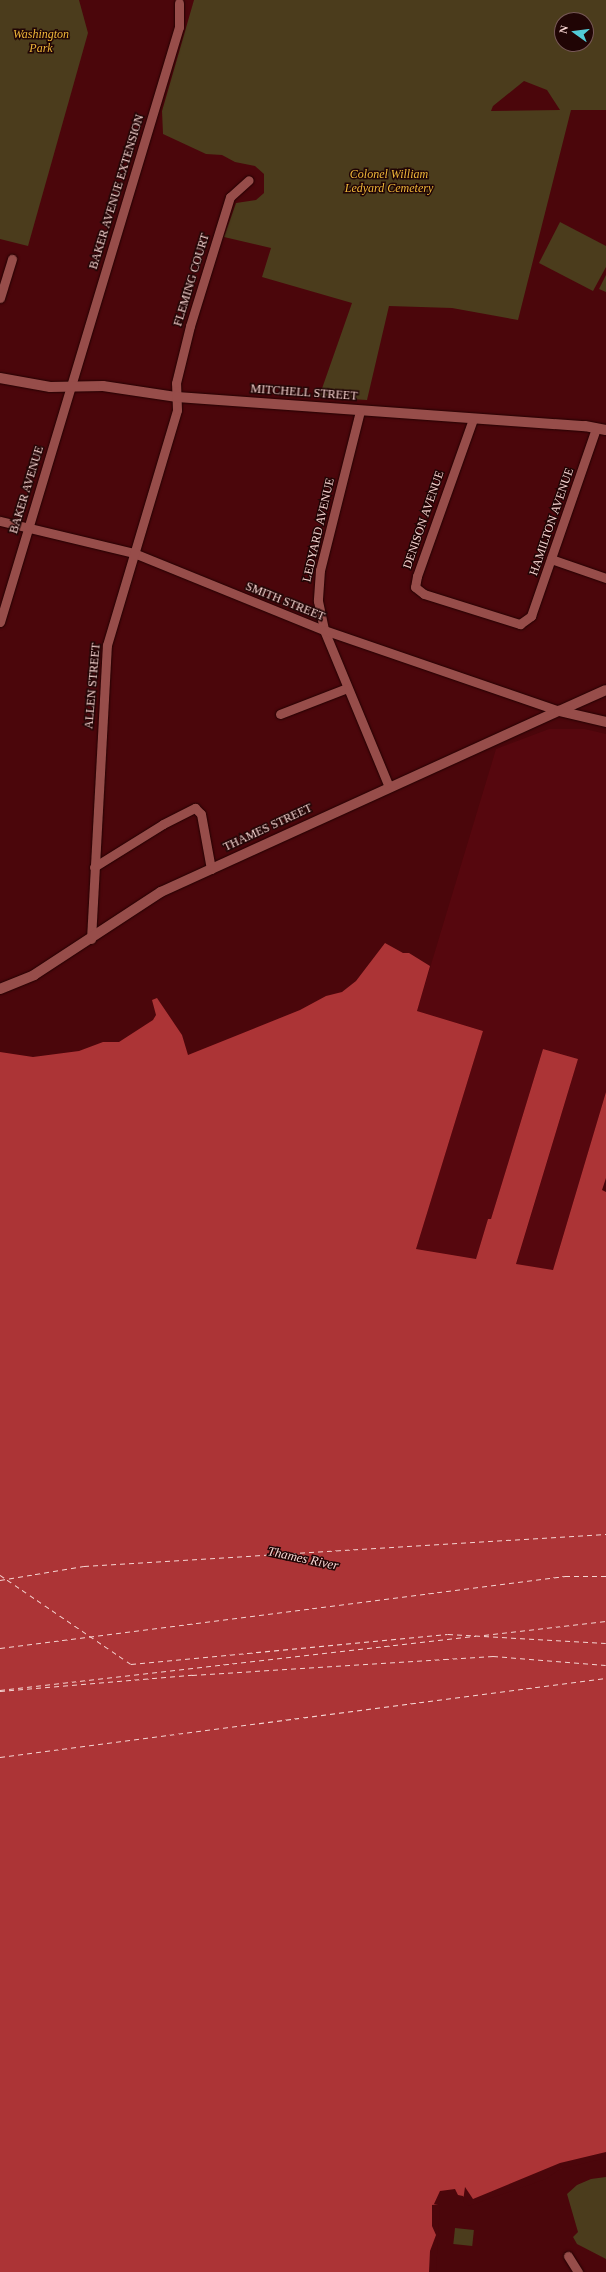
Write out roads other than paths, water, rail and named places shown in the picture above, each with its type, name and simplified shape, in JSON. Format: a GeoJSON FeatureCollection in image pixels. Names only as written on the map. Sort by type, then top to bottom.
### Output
{"type":"FeatureCollection","features":[{"type":"Feature","properties":{"kind":"main road","name":"MITCHELL STREET"},"geometry":{"type":"LineString","coordinates":[[0,378],[50,387],[103,386],[177,396],[601,429]]}},
{"type":"Feature","properties":{"kind":"main road","name":"THAMES STREET"},"geometry":{"type":"LineString","coordinates":[[0,989],[23,981],[91,939],[161,892],[389,787],[606,690]]}},
{"type":"Feature","properties":{"kind":"main road"},"geometry":{"type":"LineString","coordinates":[[559,711],[606,722]]}},
{"type":"Feature","properties":{"kind":"street","name":"BAKER AVENUE EXTENSION"},"geometry":{"type":"LineString","coordinates":[[70,387],[179,27],[179,3]]}},
{"type":"Feature","properties":{"kind":"street","name":"FLEMING COURT"},"geometry":{"type":"LineString","coordinates":[[177,396],[176,383],[190,326],[230,196],[249,180]]}},
{"type":"Feature","properties":{"kind":"street"},"geometry":{"type":"LineString","coordinates":[[0,298],[12,259]]}},
{"type":"Feature","properties":{"kind":"street","name":"BAKER AVENUE"},"geometry":{"type":"LineString","coordinates":[[0,622],[70,387]]}},
{"type":"Feature","properties":{"kind":"street","name":"ALLEN STREET"},"geometry":{"type":"LineString","coordinates":[[91,939],[106,657],[134,553],[177,410],[177,396]]}},
{"type":"Feature","properties":{"kind":"street","name":"LEDYARD AVENUE"},"geometry":{"type":"LineString","coordinates":[[360,411],[317,587],[324,630],[389,787]]}},
{"type":"Feature","properties":{"kind":"street","name":"DENISON AVENUE"},"geometry":{"type":"LineString","coordinates":[[473,419],[417,576],[415,587],[424,594],[516,623],[525,623]]}},
{"type":"Feature","properties":{"kind":"street","name":"HAMILTON AVENUE"},"geometry":{"type":"LineString","coordinates":[[525,623],[531,616],[601,429]]}},
{"type":"Feature","properties":{"kind":"street","name":"SMITH STREET"},"geometry":{"type":"LineString","coordinates":[[0,521],[134,553],[324,630],[559,711]]}},
{"type":"Feature","properties":{"kind":"street"},"geometry":{"type":"LineString","coordinates":[[552,559],[606,578]]}},
{"type":"Feature","properties":{"kind":"street"},"geometry":{"type":"LineString","coordinates":[[280,714],[347,688]]}},
{"type":"Feature","properties":{"kind":"street"},"geometry":{"type":"LineString","coordinates":[[94,867],[163,824],[195,808],[201,814],[211,869]]}},
{"type":"Feature","properties":{"kind":"street"},"geometry":{"type":"LineString","coordinates":[[568,2256],[578,2272]]}},
{"type":"Feature","properties":{"kind":"water","name":"Thames River"},"geometry":{"type":"Polygon","coordinates":[[[385,943],[403,953],[409,953],[430,966],[417,1011],[483,1031],[416,1249],[476,1259],[488,1219],[491,1219],[543,1049],[578,1059],[516,1264],[553,1270],[606,1092],[606,1178],[602,1190],[606,1192],[606,2156],[567,2166],[470,2204],[463,2196],[458,2195],[455,2189],[440,2191],[434,2204],[439,2205],[434,2272],[0,2272],[0,1052],[33,1057],[79,1051],[103,1042],[119,1042],[153,1020],[156,1015],[152,1000],[157,998],[182,1035],[188,1055],[300,1010],[326,996],[342,992],[356,981],[385,943]]]}},
{"type":"Feature","properties":{"kind":"park label","name":"Washington Park"},"geometry":{"type":"Point","coordinates":[41,42]}},
{"type":"Feature","properties":{"kind":"park label","name":"Colonel William Ledyard Cemetery"},"geometry":{"type":"Point","coordinates":[389,182]}}]}
